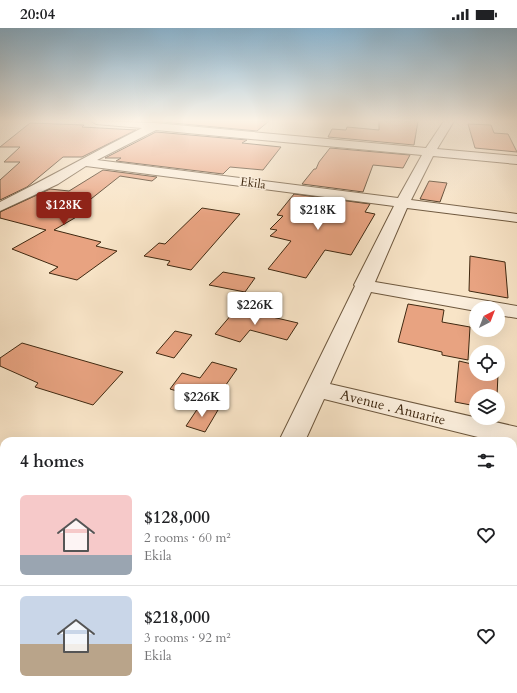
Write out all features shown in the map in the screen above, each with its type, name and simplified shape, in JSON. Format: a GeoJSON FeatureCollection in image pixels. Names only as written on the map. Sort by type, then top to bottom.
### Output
{"type":"FeatureCollection","features":[{"type":"Feature","properties":{"kind":"street"},"geometry":{"type":"LineString","coordinates":[[0,207],[54,181],[84,162],[104,152]]}},
{"type":"Feature","properties":{"kind":"street"},"geometry":{"type":"LineString","coordinates":[[420,152],[517,160]]}},
{"type":"Feature","properties":{"kind":"street"},"geometry":{"type":"LineString","coordinates":[[294,437],[363,285],[402,204],[429,153]]}},
{"type":"Feature","properties":{"kind":"street","name":"Ekila"},"geometry":{"type":"LineString","coordinates":[[84,162],[517,218]]}},
{"type":"Feature","properties":{"kind":"street"},"geometry":{"type":"LineString","coordinates":[[363,285],[469,304]]}},
{"type":"Feature","properties":{"kind":"street"},"geometry":{"type":"LineString","coordinates":[[505,310],[517,312]]}},
{"type":"Feature","properties":{"kind":"street","name":"Avenue . Anuarite"},"geometry":{"type":"LineString","coordinates":[[316,389],[517,437]]}},
{"type":"Feature","properties":{"kind":"building"},"geometry":{"type":"Polygon","coordinates":[[[15,152],[92,152],[82,157],[63,157],[27,187],[0,200],[0,180],[20,162],[4,162],[15,152]]]}},
{"type":"Feature","properties":{"kind":"building"},"geometry":{"type":"Polygon","coordinates":[[[117,152],[277,152],[263,170],[230,167],[223,174],[116,161],[121,158],[105,158],[117,152]]]}},
{"type":"Feature","properties":{"kind":"building"},"geometry":{"type":"Polygon","coordinates":[[[327,152],[376,152],[410,155],[403,168],[373,165],[363,192],[302,184],[314,169],[316,169],[319,162],[327,152]]]}},
{"type":"Feature","properties":{"kind":"building"},"geometry":{"type":"Polygon","coordinates":[[[103,170],[157,177],[152,181],[120,176],[77,210],[85,212],[54,230],[101,242],[96,246],[117,251],[77,280],[49,273],[58,267],[12,249],[46,230],[0,218],[0,212],[50,189],[69,191],[103,170]]]}},
{"type":"Feature","properties":{"kind":"building"},"geometry":{"type":"Polygon","coordinates":[[[429,181],[447,183],[440,202],[420,199],[429,181]]]}},
{"type":"Feature","properties":{"kind":"building"},"geometry":{"type":"Polygon","coordinates":[[[294,194],[370,204],[365,212],[375,214],[351,255],[325,250],[306,278],[268,269],[291,241],[270,236],[277,230],[270,229],[283,216],[277,215],[294,194]]]}},
{"type":"Feature","properties":{"kind":"building"},"geometry":{"type":"Polygon","coordinates":[[[202,208],[240,214],[191,270],[167,265],[170,261],[144,256],[159,243],[165,244],[202,208]]]}},
{"type":"Feature","properties":{"kind":"building"},"geometry":{"type":"Polygon","coordinates":[[[470,256],[505,262],[508,298],[469,291],[470,256]]]}},
{"type":"Feature","properties":{"kind":"building"},"geometry":{"type":"Polygon","coordinates":[[[223,272],[255,278],[245,292],[209,285],[223,272]]]}},
{"type":"Feature","properties":{"kind":"building"},"geometry":{"type":"Polygon","coordinates":[[[408,304],[444,310],[442,322],[469,327],[468,360],[442,355],[442,352],[398,342],[408,304]]]}},
{"type":"Feature","properties":{"kind":"building"},"geometry":{"type":"Polygon","coordinates":[[[237,308],[298,323],[287,340],[250,330],[240,342],[215,334],[237,308]]]}},
{"type":"Feature","properties":{"kind":"building"},"geometry":{"type":"Polygon","coordinates":[[[175,331],[192,335],[174,358],[156,353],[175,331]]]}},
{"type":"Feature","properties":{"kind":"building"},"geometry":{"type":"Polygon","coordinates":[[[22,343],[123,372],[93,405],[35,387],[38,383],[0,366],[0,358],[22,343]]]}},
{"type":"Feature","properties":{"kind":"building"},"geometry":{"type":"Polygon","coordinates":[[[459,361],[469,363],[469,381],[498,381],[497,389],[469,389],[469,405],[455,402],[459,361]]]}},
{"type":"Feature","properties":{"kind":"building"},"geometry":{"type":"Polygon","coordinates":[[[212,362],[237,369],[214,402],[170,389],[182,373],[200,378],[212,362]]]}},
{"type":"Feature","properties":{"kind":"building"},"geometry":{"type":"Polygon","coordinates":[[[200,405],[218,410],[205,432],[186,426],[200,405]]]}}]}
